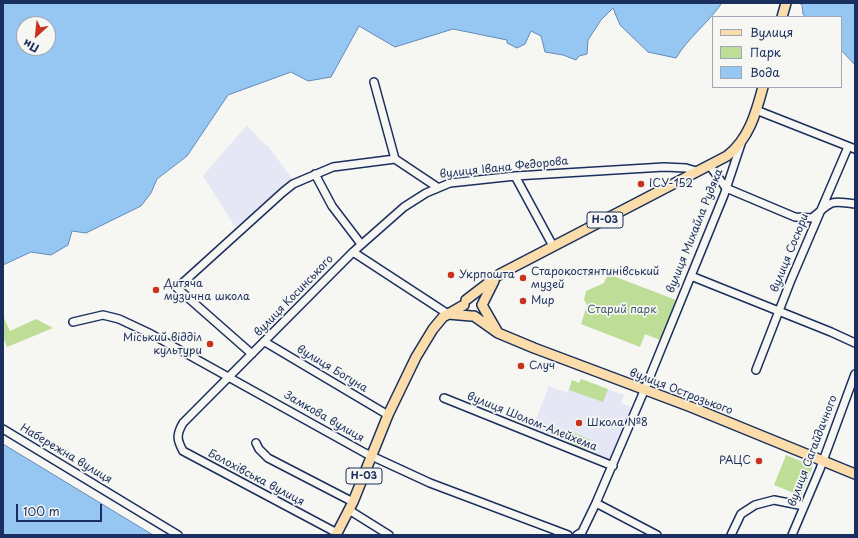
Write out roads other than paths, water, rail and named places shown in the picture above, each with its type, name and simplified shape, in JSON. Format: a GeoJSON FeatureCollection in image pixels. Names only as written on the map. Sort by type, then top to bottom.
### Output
{"type":"FeatureCollection","features":[{"type":"Feature","properties":{"kind":"main road"},"geometry":{"type":"LineString","coordinates":[[782,16],[786,3]]}},
{"type":"Feature","properties":{"kind":"main road","name":"вулиця Михайла Рудяка"},"geometry":{"type":"LineString","coordinates":[[741,144],[756,110],[763,88]]}},
{"type":"Feature","properties":{"kind":"main road","name":"Н-03"},"geometry":{"type":"LineString","coordinates":[[336,534],[351,506],[373,456],[388,415],[416,357],[433,329],[448,314],[500,274],[696,171],[710,166],[727,156],[741,144]]}},
{"type":"Feature","properties":{"kind":"main road","name":"Н-03"},"geometry":{"type":"LineString","coordinates":[[472,316],[481,311],[482,305],[490,288],[500,274]]}},
{"type":"Feature","properties":{"kind":"main road"},"geometry":{"type":"LineString","coordinates":[[472,316],[464,310],[465,302],[472,297],[477,298],[498,333]]}},
{"type":"Feature","properties":{"kind":"main road"},"geometry":{"type":"LineString","coordinates":[[448,314],[472,316]]}},
{"type":"Feature","properties":{"kind":"main road","name":"вулиця Острозького"},"geometry":{"type":"LineString","coordinates":[[472,316],[498,333],[644,391],[692,407],[855,474]]}},
{"type":"Feature","properties":{"kind":"street"},"geometry":{"type":"LineString","coordinates":[[252,354],[177,288],[282,192],[315,174],[341,166],[395,159],[374,82]]}},
{"type":"Feature","properties":{"kind":"street"},"geometry":{"type":"LineString","coordinates":[[756,110],[851,148]]}},
{"type":"Feature","properties":{"kind":"street","name":"вулиця Михайла Рудяка"},"geometry":{"type":"LineString","coordinates":[[577,535],[582,532],[613,466],[726,188],[741,144]]}},
{"type":"Feature","properties":{"kind":"street","name":"вулиця Сосюри"},"geometry":{"type":"LineString","coordinates":[[756,370],[818,213],[851,148]]}},
{"type":"Feature","properties":{"kind":"street","name":"вулиця Івана Федорова"},"geometry":{"type":"LineString","coordinates":[[395,159],[438,187],[450,183],[515,176],[664,167],[686,168],[696,171]]}},
{"type":"Feature","properties":{"kind":"street"},"geometry":{"type":"LineString","coordinates":[[710,166],[726,188],[795,217],[806,219],[812,218],[825,206],[832,203],[839,202],[855,204]]}},
{"type":"Feature","properties":{"kind":"street"},"geometry":{"type":"LineString","coordinates":[[315,174],[332,206],[361,244]]}},
{"type":"Feature","properties":{"kind":"street"},"geometry":{"type":"LineString","coordinates":[[515,176],[553,246]]}},
{"type":"Feature","properties":{"kind":"street","name":"вулиця Косинського"},"geometry":{"type":"LineString","coordinates":[[178,433],[183,423],[361,244],[404,207],[438,187]]}},
{"type":"Feature","properties":{"kind":"street"},"geometry":{"type":"LineString","coordinates":[[353,252],[448,314]]}},
{"type":"Feature","properties":{"kind":"street"},"geometry":{"type":"LineString","coordinates":[[691,276],[855,343]]}},
{"type":"Feature","properties":{"kind":"street","name":"Замкова вулиця"},"geometry":{"type":"LineString","coordinates":[[73,322],[103,315],[119,319],[151,334],[373,456],[430,483],[568,535]]}},
{"type":"Feature","properties":{"kind":"street","name":"вулиця Богуна"},"geometry":{"type":"LineString","coordinates":[[265,342],[388,415]]}},
{"type":"Feature","properties":{"kind":"street","name":"вулиця Сагайдачного"},"geometry":{"type":"LineString","coordinates":[[792,535],[823,461],[855,374]]}},
{"type":"Feature","properties":{"kind":"street","name":"вулиця Шолом-Алейхема"},"geometry":{"type":"LineString","coordinates":[[444,398],[613,466]]}},
{"type":"Feature","properties":{"kind":"street","name":"Набережна вулиця"},"geometry":{"type":"LineString","coordinates":[[3,429],[178,535]]}},
{"type":"Feature","properties":{"kind":"street","name":"Болохівська вулиця"},"geometry":{"type":"LineString","coordinates":[[178,433],[178,441],[183,451],[336,534]]}},
{"type":"Feature","properties":{"kind":"street"},"geometry":{"type":"LineString","coordinates":[[256,443],[259,449],[268,458],[351,506],[388,535]]}},
{"type":"Feature","properties":{"kind":"street"},"geometry":{"type":"LineString","coordinates":[[731,535],[741,514],[755,505],[774,500],[804,506]]}},
{"type":"Feature","properties":{"kind":"street"},"geometry":{"type":"LineString","coordinates":[[596,503],[657,535]]}},
{"type":"Feature","properties":{"kind":"water"},"geometry":{"type":"Polygon","coordinates":[[[3,3],[722,3],[686,44],[676,58],[648,52],[620,25],[613,8],[601,20],[588,40],[587,54],[579,56],[576,60],[563,55],[545,52],[541,36],[531,31],[525,44],[517,48],[507,43],[507,40],[453,29],[395,47],[359,26],[331,77],[308,81],[291,72],[228,95],[187,156],[157,179],[151,193],[141,206],[86,233],[72,231],[68,245],[51,255],[31,252],[3,265],[3,3]]]}},
{"type":"Feature","properties":{"kind":"water"},"geometry":{"type":"Polygon","coordinates":[[[799,3],[855,3],[855,65],[842,51],[842,16],[804,16],[802,5],[799,3]]]}},
{"type":"Feature","properties":{"kind":"water"},"geometry":{"type":"Polygon","coordinates":[[[3,444],[153,535],[3,535],[3,444]]]}},
{"type":"Feature","properties":{"kind":"place","name":"ІСУ-152"},"geometry":{"type":"Point","coordinates":[641,184]}},
{"type":"Feature","properties":{"kind":"place","name":"Укрпошта"},"geometry":{"type":"Point","coordinates":[451,275]}},
{"type":"Feature","properties":{"kind":"place","name":"Старокостянтинівський музей"},"geometry":{"type":"Point","coordinates":[523,278]}},
{"type":"Feature","properties":{"kind":"place","name":"Дитяча музична школа"},"geometry":{"type":"Point","coordinates":[156,290]}},
{"type":"Feature","properties":{"kind":"place","name":"Мир"},"geometry":{"type":"Point","coordinates":[523,301]}},
{"type":"Feature","properties":{"kind":"place","name":"Міський відділ культури"},"geometry":{"type":"Point","coordinates":[210,344]}},
{"type":"Feature","properties":{"kind":"place","name":"Случ"},"geometry":{"type":"Point","coordinates":[521,366]}},
{"type":"Feature","properties":{"kind":"place","name":"Школа №8"},"geometry":{"type":"Point","coordinates":[579,423]}},
{"type":"Feature","properties":{"kind":"place","name":"РАЦС"},"geometry":{"type":"Point","coordinates":[759,461]}},
{"type":"Feature","properties":{"kind":"park label","name":"Старий парк"},"geometry":{"type":"Point","coordinates":[622,310]}}]}
